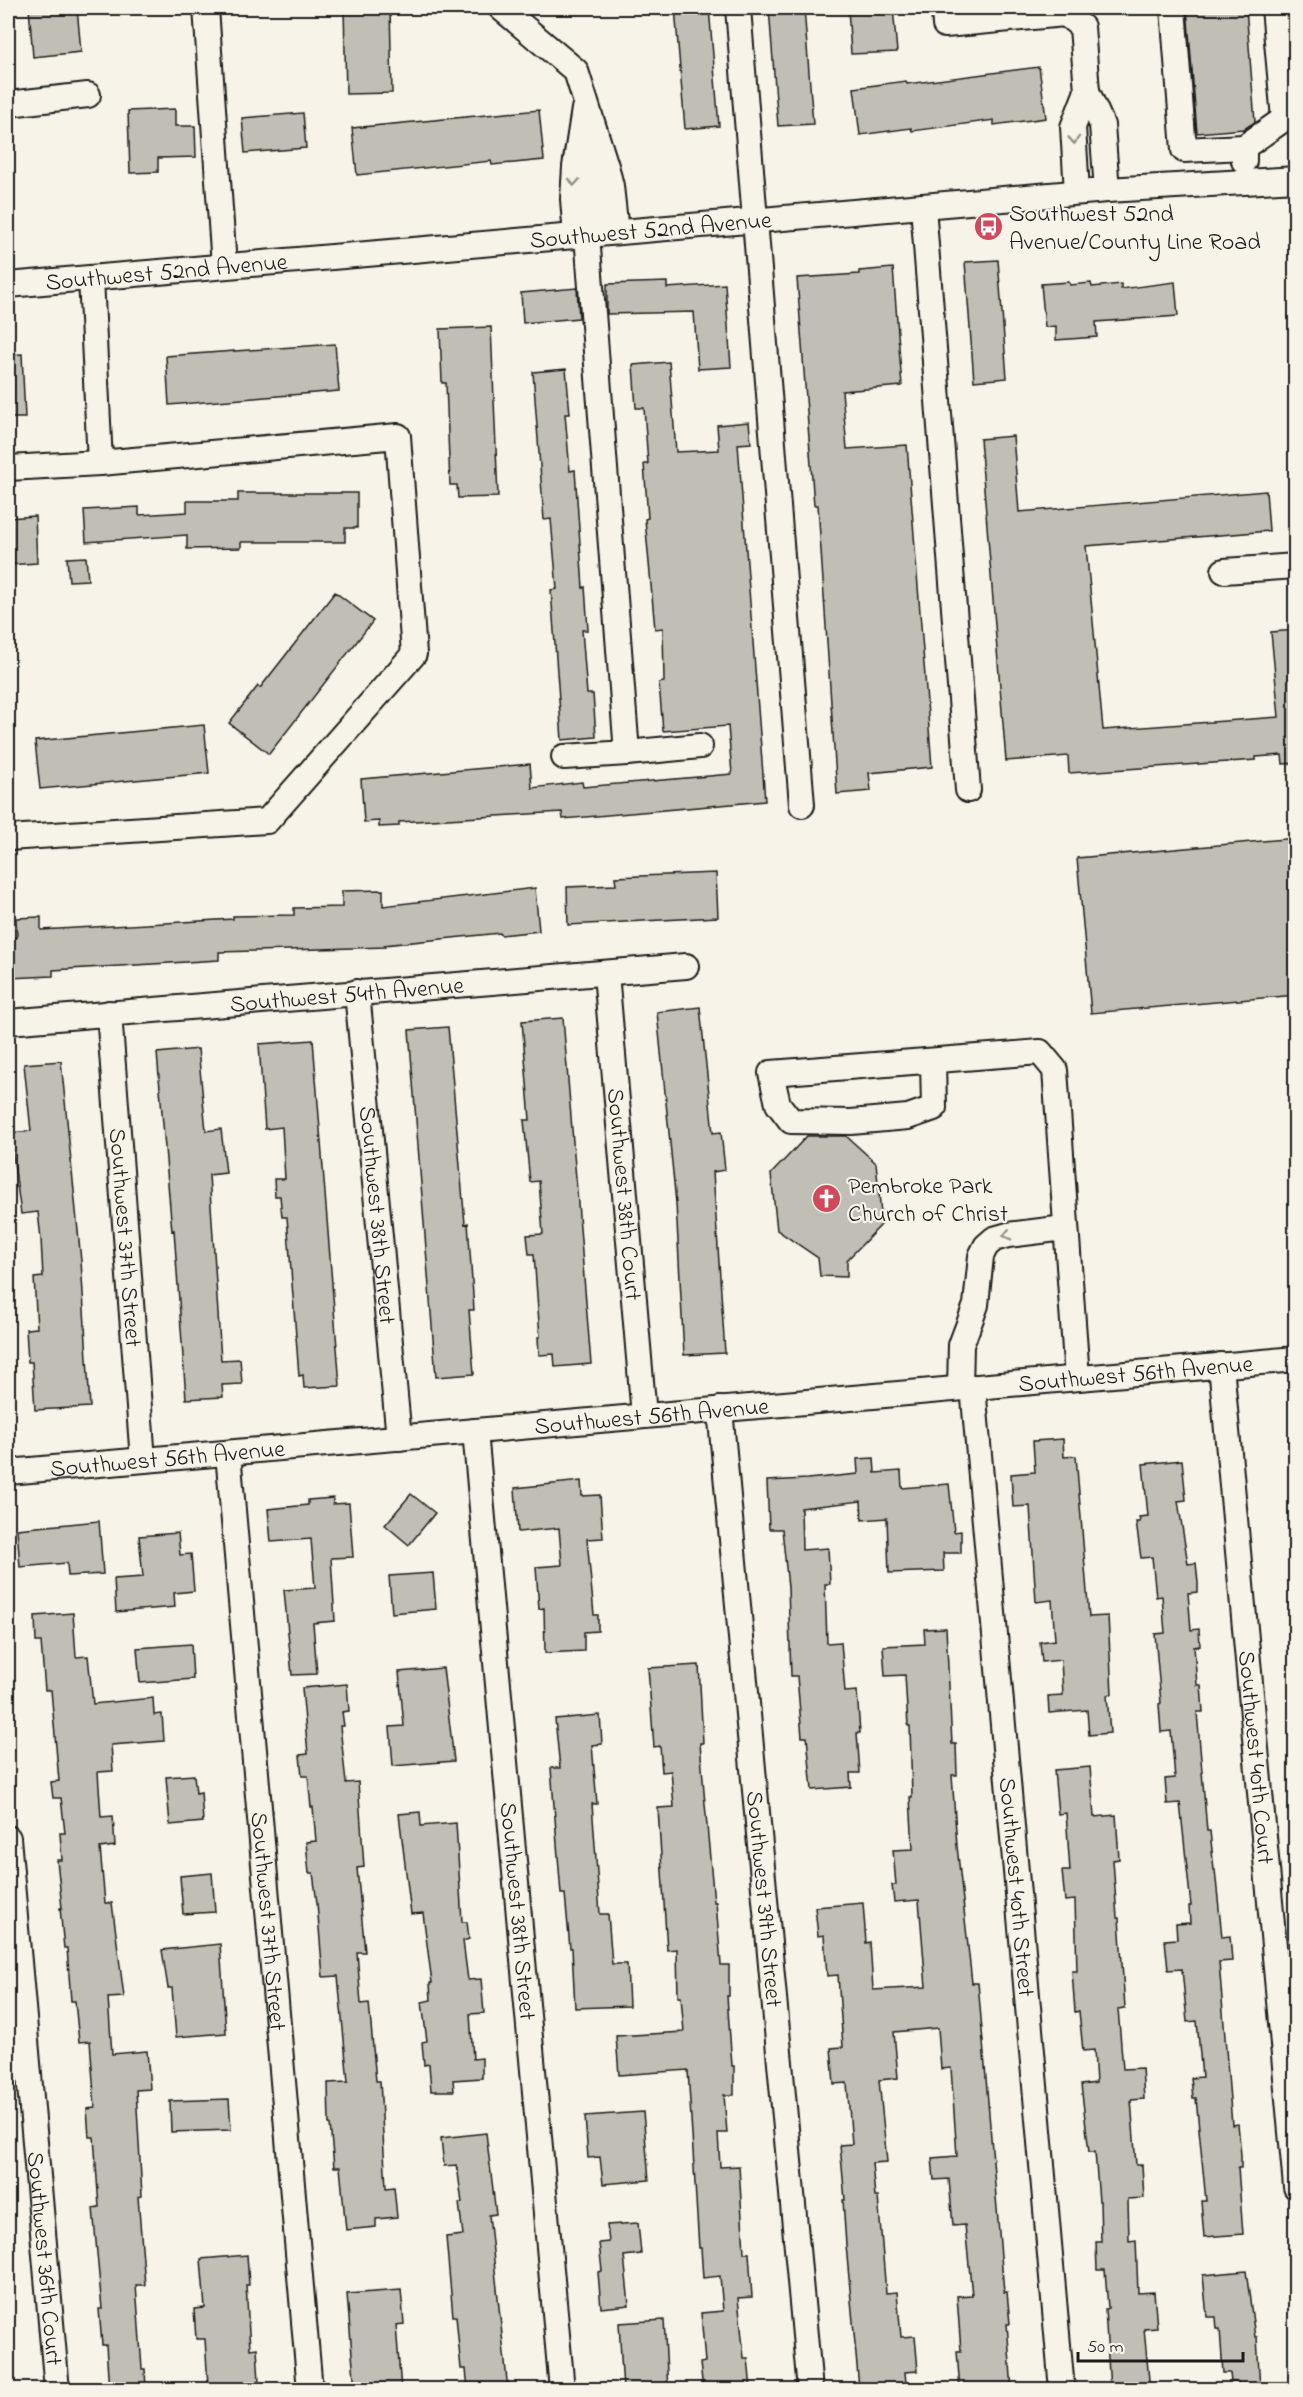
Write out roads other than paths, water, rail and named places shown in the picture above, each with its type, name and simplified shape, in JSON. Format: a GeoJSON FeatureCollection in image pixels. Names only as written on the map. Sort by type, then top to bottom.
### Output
{"type":"FeatureCollection","features":[{"type":"Feature","properties":{"kind":"street"},"geometry":{"type":"LineString","coordinates":[[206,8],[224,266]]}},
{"type":"Feature","properties":{"kind":"street"},"geometry":{"type":"LineString","coordinates":[[501,8],[576,71],[608,176],[594,234],[627,753]]}},
{"type":"Feature","properties":{"kind":"street"},"geometry":{"type":"LineString","coordinates":[[738,8],[802,805]]}},
{"type":"Feature","properties":{"kind":"street"},"geometry":{"type":"LineString","coordinates":[[944,8],[945,25],[1061,10],[1082,27],[1087,91],[1102,125],[1107,190]]}},
{"type":"Feature","properties":{"kind":"street"},"geometry":{"type":"LineString","coordinates":[[1173,8],[1184,150],[1244,147],[1284,119],[1274,8]]}},
{"type":"Feature","properties":{"kind":"street"},"geometry":{"type":"LineString","coordinates":[[1077,192],[1073,127],[1087,91]]}},
{"type":"Feature","properties":{"kind":"street"},"geometry":{"type":"LineString","coordinates":[[8,104],[88,95]]}},
{"type":"Feature","properties":{"kind":"street"},"geometry":{"type":"LineString","coordinates":[[585,104],[575,167],[573,199],[594,234]]}},
{"type":"Feature","properties":{"kind":"street"},"geometry":{"type":"LineString","coordinates":[[1244,147],[1246,182]]}},
{"type":"Feature","properties":{"kind":"street","name":"Southwest 52nd Avenue"},"geometry":{"type":"LineString","coordinates":[[8,285],[1077,192],[1296,179]]}},
{"type":"Feature","properties":{"kind":"street"},"geometry":{"type":"LineString","coordinates":[[923,206],[968,790]]}},
{"type":"Feature","properties":{"kind":"street"},"geometry":{"type":"LineString","coordinates":[[91,278],[100,463]]}},
{"type":"Feature","properties":{"kind":"street"},"geometry":{"type":"LineString","coordinates":[[8,468],[100,463],[398,436],[414,654],[267,821],[8,838]]}},
{"type":"Feature","properties":{"kind":"street"},"geometry":{"type":"LineString","coordinates":[[1224,571],[1296,566]]}},
{"type":"Feature","properties":{"kind":"street"},"geometry":{"type":"LineString","coordinates":[[564,757],[700,746]]}},
{"type":"Feature","properties":{"kind":"street","name":"Southwest 54th Avenue"},"geometry":{"type":"LineString","coordinates":[[8,1022],[686,966]]}},
{"type":"Feature","properties":{"kind":"street","name":"Southwest 38th Court"},"geometry":{"type":"LineString","coordinates":[[606,974],[644,1416]]}},
{"type":"Feature","properties":{"kind":"street","name":"Southwest 38th Street"},"geometry":{"type":"LineString","coordinates":[[357,992],[399,1438]]}},
{"type":"Feature","properties":{"kind":"street","name":"Southwest 37th Street"},"geometry":{"type":"LineString","coordinates":[[109,1013],[143,1460]]}},
{"type":"Feature","properties":{"kind":"street"},"geometry":{"type":"LineString","coordinates":[[933,1060],[934,1108],[908,1117],[863,1121],[790,1121],[778,1104],[771,1073],[933,1060],[1040,1052],[1055,1070],[1077,1378]]}},
{"type":"Feature","properties":{"kind":"street","name":"Southwest 40th Street"},"geometry":{"type":"LineString","coordinates":[[1062,2390],[961,1345],[976,1305],[981,1256],[986,1246],[994,1239],[1008,1235],[1065,1228]]}},
{"type":"Feature","properties":{"kind":"street","name":"Southwest 56th Avenue"},"geometry":{"type":"LineString","coordinates":[[8,1472],[1296,1359]]}},
{"type":"Feature","properties":{"kind":"street","name":"Southwest 40th Court"},"geometry":{"type":"LineString","coordinates":[[1221,1365],[1296,2187]]}},
{"type":"Feature","properties":{"kind":"street","name":"Southwest 39th Street"},"geometry":{"type":"LineString","coordinates":[[720,1409],[810,2390]]}},
{"type":"Feature","properties":{"kind":"street","name":"Southwest 38th Street"},"geometry":{"type":"LineString","coordinates":[[475,1431],[562,2390]]}},
{"type":"Feature","properties":{"kind":"street","name":"Southwest 37th Street"},"geometry":{"type":"LineString","coordinates":[[228,1453],[310,2390]]}},
{"type":"Feature","properties":{"kind":"street","name":"Southwest 36th Court"},"geometry":{"type":"LineString","coordinates":[[8,1838],[57,2390]]}},
{"type":"Feature","properties":{"kind":"place","name":"Southwest 52nd Avenue/County Line Road"},"geometry":{"type":"Point","coordinates":[988,227]}},
{"type":"Feature","properties":{"kind":"place","name":"Pembroke Park Church of Christ"},"geometry":{"type":"Point","coordinates":[827,1199]}}]}
